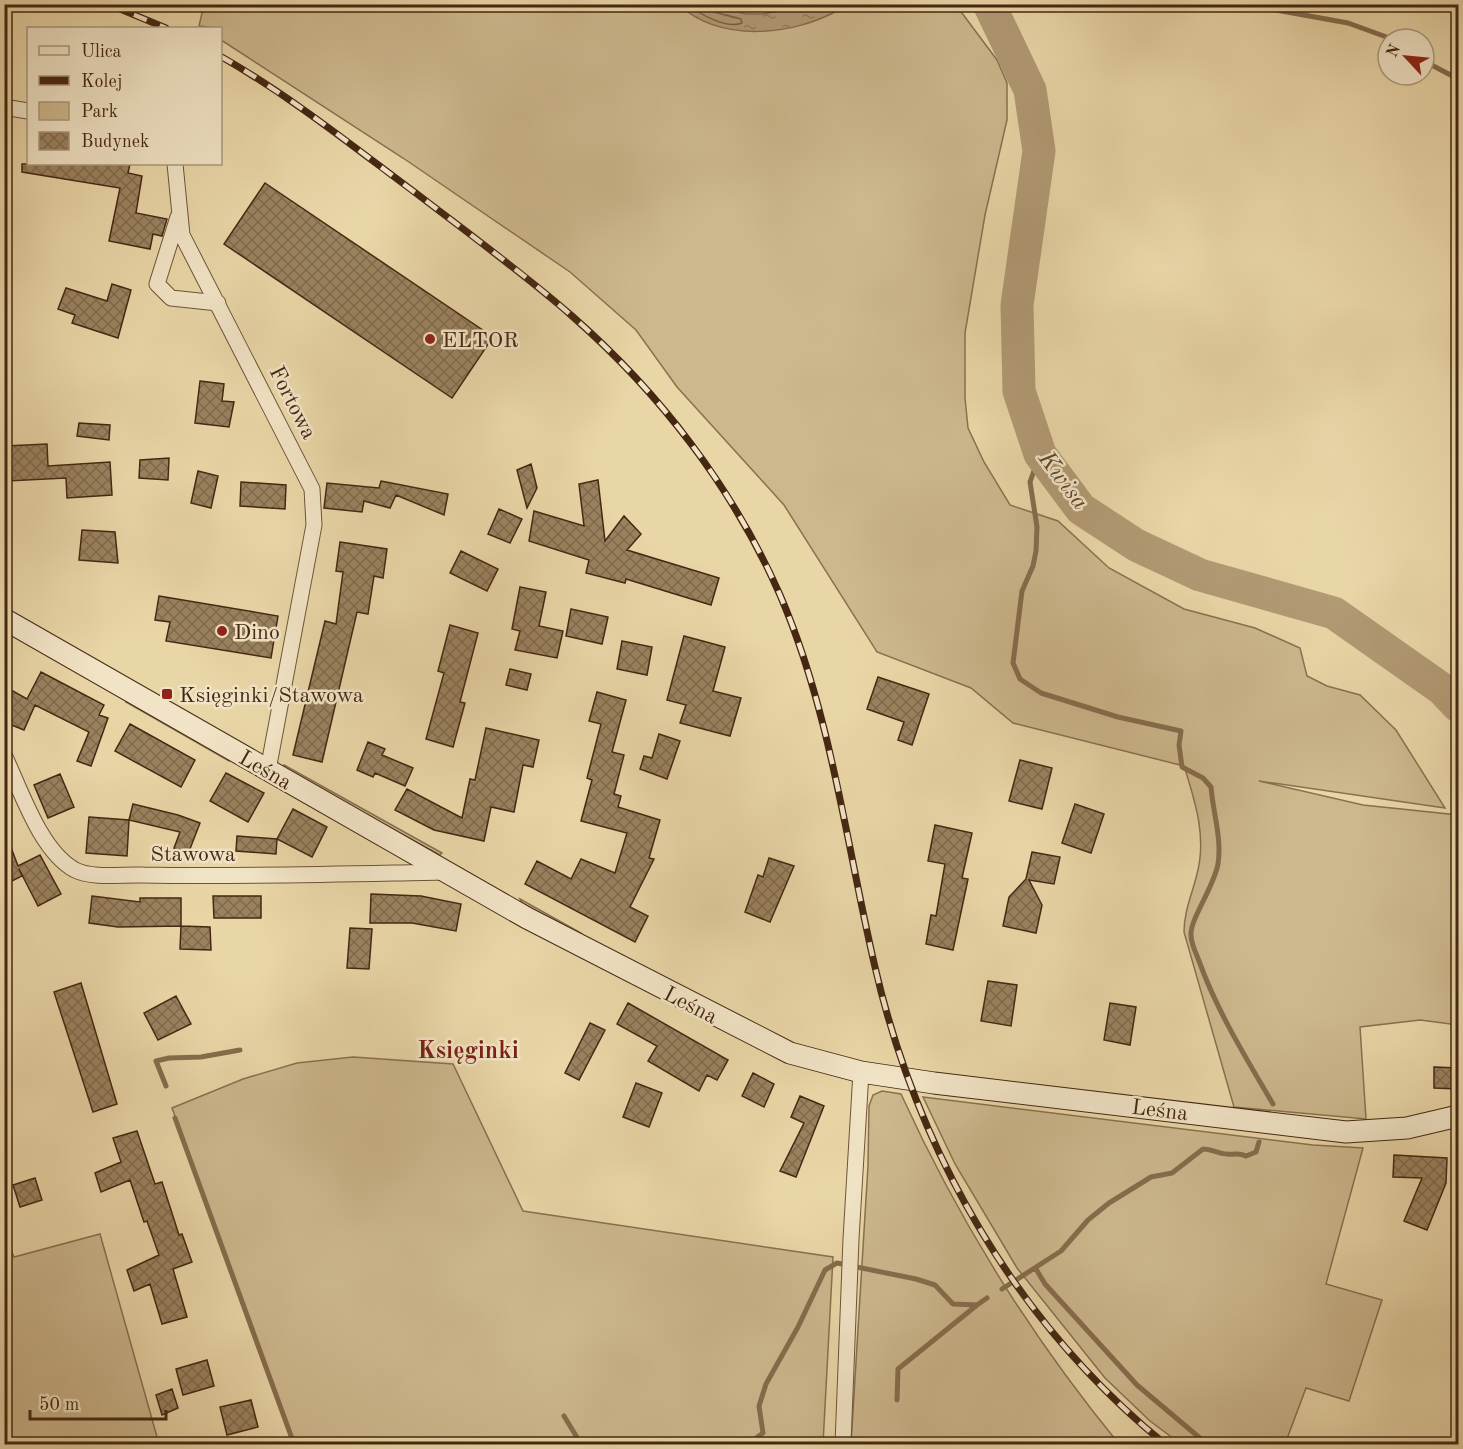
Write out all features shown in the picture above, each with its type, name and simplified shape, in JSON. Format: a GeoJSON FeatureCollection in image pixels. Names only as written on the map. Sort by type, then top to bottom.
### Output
{"type":"FeatureCollection","features":[{"type":"Feature","properties":{"kind":"main road","name":"Leśna"},"geometry":{"type":"LineString","coordinates":[[4,619],[527,918],[760,1040],[790,1053],[861,1072],[933,1083],[1346,1132],[1407,1128],[1458,1116]]}},
{"type":"Feature","properties":{"kind":"street"},"geometry":{"type":"LineString","coordinates":[[4,107],[27,111]]}},
{"type":"Feature","properties":{"kind":"street","name":"Fortowa"},"geometry":{"type":"LineString","coordinates":[[175,165],[182,235],[312,489],[314,525],[268,770]]}},
{"type":"Feature","properties":{"kind":"street","name":"Fortowa"},"geometry":{"type":"LineString","coordinates":[[180,212],[157,284],[171,298],[218,303]]}},
{"type":"Feature","properties":{"kind":"street","name":"Stawowa"},"geometry":{"type":"LineString","coordinates":[[4,755],[38,826],[55,853],[76,870],[98,874],[200,876],[449,872]]}},
{"type":"Feature","properties":{"kind":"street"},"geometry":{"type":"LineString","coordinates":[[843,1444],[851,1239],[861,1072]]}},
{"type":"Feature","properties":{"kind":"green space"},"geometry":{"type":"Polygon","coordinates":[[[204,4],[956,5],[997,60],[1007,83],[1007,120],[985,215],[965,333],[965,398],[968,428],[984,462],[1010,505],[1058,521],[1109,568],[1184,609],[1255,628],[1300,648],[1307,676],[1327,686],[1360,695],[1396,730],[1445,808],[1259,781],[1363,805],[1458,815],[1458,1025],[1420,1020],[1360,1027],[1366,1119],[1234,1107],[1184,932],[1201,846],[1196,806],[1184,766],[1013,723],[971,688],[877,652],[784,505],[677,387],[636,330],[570,272],[403,158],[222,41],[222,27],[199,26],[204,4]]]}},
{"type":"Feature","properties":{"kind":"green space"},"geometry":{"type":"Polygon","coordinates":[[[128,701],[229,759],[229,761],[126,702],[128,701]]]}},
{"type":"Feature","properties":{"kind":"green space"},"geometry":{"type":"Polygon","coordinates":[[[284,765],[442,853],[440,855],[298,777],[283,768],[284,765]]]}},
{"type":"Feature","properties":{"kind":"green space"},"geometry":{"type":"Polygon","coordinates":[[[520,899],[581,933],[578,934],[522,903],[520,899]]]}},
{"type":"Feature","properties":{"kind":"green space"},"geometry":{"type":"Polygon","coordinates":[[[353,1057],[453,1064],[523,1211],[833,1257],[823,1444],[294,1444],[172,1108],[243,1079],[297,1063],[353,1057]]]}},
{"type":"Feature","properties":{"kind":"green space"},"geometry":{"type":"Polygon","coordinates":[[[882,1091],[901,1094],[947,1187],[999,1276],[1056,1362],[1119,1444],[851,1444],[868,1166],[869,1106],[873,1095],[882,1091]]]}},
{"type":"Feature","properties":{"kind":"green space"},"geometry":{"type":"Polygon","coordinates":[[[923,1097],[1313,1145],[1363,1148],[1326,1284],[1382,1300],[1349,1401],[1306,1388],[1285,1444],[1181,1444],[1150,1421],[1105,1378],[1017,1268],[955,1164],[923,1097]]]}},
{"type":"Feature","properties":{"kind":"green space"},"geometry":{"type":"Polygon","coordinates":[[[100,1234],[159,1444],[5,1444],[5,1236],[14,1257],[100,1234]]]}},
{"type":"Feature","properties":{"kind":"water"},"geometry":{"type":"Polygon","coordinates":[[[814,4],[839,5],[840,9],[801,25],[780,30],[758,31],[736,30],[715,25],[696,17],[679,5],[708,5],[746,14],[763,14],[814,4]]]}},
{"type":"Feature","properties":{"kind":"water"},"geometry":{"type":"Polygon","coordinates":[[[866,1443],[1049,1443],[1048,1444],[866,1443]]]}},
{"type":"Feature","properties":{"kind":"building"},"geometry":{"type":"Polygon","coordinates":[[[22,164],[130,165],[128,173],[142,176],[136,213],[167,219],[162,236],[153,234],[150,249],[109,241],[120,188],[22,172],[22,164]]]}},
{"type":"Feature","properties":{"kind":"building"},"geometry":{"type":"Polygon","coordinates":[[[265,183],[493,337],[452,398],[224,244],[265,183]]]}},
{"type":"Feature","properties":{"kind":"building"},"geometry":{"type":"Polygon","coordinates":[[[112,284],[131,290],[118,338],[72,323],[75,315],[58,309],[66,288],[107,301],[112,284]]]}},
{"type":"Feature","properties":{"kind":"building"},"geometry":{"type":"Polygon","coordinates":[[[200,381],[224,384],[222,401],[234,402],[229,427],[195,423],[200,381]]]}},
{"type":"Feature","properties":{"kind":"building"},"geometry":{"type":"Polygon","coordinates":[[[79,423],[110,425],[109,440],[77,436],[79,423]]]}},
{"type":"Feature","properties":{"kind":"building"},"geometry":{"type":"Polygon","coordinates":[[[47,444],[48,466],[110,462],[112,495],[67,498],[66,478],[7,481],[5,446],[47,444]]]}},
{"type":"Feature","properties":{"kind":"building"},"geometry":{"type":"Polygon","coordinates":[[[169,458],[168,480],[139,478],[140,460],[169,458]]]}},
{"type":"Feature","properties":{"kind":"building"},"geometry":{"type":"Polygon","coordinates":[[[531,464],[537,488],[527,508],[517,470],[531,464]]]}},
{"type":"Feature","properties":{"kind":"building"},"geometry":{"type":"Polygon","coordinates":[[[198,471],[218,476],[211,508],[191,503],[198,471]]]}},
{"type":"Feature","properties":{"kind":"building"},"geometry":{"type":"Polygon","coordinates":[[[598,480],[605,541],[624,516],[641,534],[627,550],[719,578],[711,605],[626,579],[625,583],[586,573],[589,560],[529,541],[534,511],[584,526],[579,484],[598,480]]]}},
{"type":"Feature","properties":{"kind":"building"},"geometry":{"type":"Polygon","coordinates":[[[381,481],[448,494],[444,515],[396,495],[390,508],[364,501],[362,512],[324,508],[327,483],[379,488],[381,481]]]}},
{"type":"Feature","properties":{"kind":"building"},"geometry":{"type":"Polygon","coordinates":[[[241,482],[286,485],[285,509],[240,506],[241,482]]]}},
{"type":"Feature","properties":{"kind":"building"},"geometry":{"type":"Polygon","coordinates":[[[499,509],[522,519],[510,543],[488,534],[499,509]]]}},
{"type":"Feature","properties":{"kind":"building"},"geometry":{"type":"Polygon","coordinates":[[[82,530],[115,532],[118,563],[79,560],[82,530]]]}},
{"type":"Feature","properties":{"kind":"building"},"geometry":{"type":"Polygon","coordinates":[[[340,542],[387,549],[383,578],[374,576],[368,614],[357,612],[322,762],[293,755],[325,621],[336,624],[343,572],[336,571],[340,542]]]}},
{"type":"Feature","properties":{"kind":"building"},"geometry":{"type":"Polygon","coordinates":[[[461,551],[498,569],[487,591],[450,573],[461,551]]]}},
{"type":"Feature","properties":{"kind":"building"},"geometry":{"type":"Polygon","coordinates":[[[520,587],[546,592],[539,626],[563,631],[557,658],[515,650],[520,631],[512,629],[520,587]]]}},
{"type":"Feature","properties":{"kind":"building","name":"Dino"},"geometry":{"type":"Polygon","coordinates":[[[159,596],[278,616],[271,658],[166,641],[170,622],[155,620],[159,596]]]}},
{"type":"Feature","properties":{"kind":"building"},"geometry":{"type":"Polygon","coordinates":[[[571,609],[608,617],[602,644],[566,636],[571,609]]]}},
{"type":"Feature","properties":{"kind":"building"},"geometry":{"type":"Polygon","coordinates":[[[450,625],[478,633],[460,702],[465,703],[453,747],[426,739],[444,673],[438,671],[450,625]]]}},
{"type":"Feature","properties":{"kind":"building"},"geometry":{"type":"Polygon","coordinates":[[[684,636],[725,647],[713,691],[741,698],[730,736],[680,723],[686,705],[667,700],[684,636]]]}},
{"type":"Feature","properties":{"kind":"building"},"geometry":{"type":"Polygon","coordinates":[[[622,641],[652,647],[647,675],[617,669],[622,641]]]}},
{"type":"Feature","properties":{"kind":"building"},"geometry":{"type":"Polygon","coordinates":[[[510,669],[531,674],[527,690],[506,685],[510,669]]]}},
{"type":"Feature","properties":{"kind":"building"},"geometry":{"type":"Polygon","coordinates":[[[41,672],[104,705],[99,715],[108,718],[91,766],[77,761],[89,732],[35,705],[24,730],[4,722],[4,686],[27,699],[41,672]]]}},
{"type":"Feature","properties":{"kind":"building"},"geometry":{"type":"Polygon","coordinates":[[[878,677],[929,694],[912,745],[898,740],[904,722],[867,709],[878,677]]]}},
{"type":"Feature","properties":{"kind":"building"},"geometry":{"type":"Polygon","coordinates":[[[597,692],[626,700],[612,752],[624,755],[614,794],[621,796],[618,807],[660,820],[649,858],[654,859],[630,907],[648,916],[635,942],[525,884],[537,861],[571,879],[581,859],[615,873],[627,833],[581,821],[592,780],[587,778],[601,724],[589,721],[597,692]]]}},
{"type":"Feature","properties":{"kind":"building"},"geometry":{"type":"Polygon","coordinates":[[[130,724],[195,760],[181,787],[115,751],[130,724]]]}},
{"type":"Feature","properties":{"kind":"building"},"geometry":{"type":"Polygon","coordinates":[[[486,728],[539,740],[533,767],[523,765],[514,812],[491,807],[484,841],[434,830],[395,810],[407,789],[462,818],[470,779],[475,780],[486,728]]]}},
{"type":"Feature","properties":{"kind":"building"},"geometry":{"type":"Polygon","coordinates":[[[659,734],[680,741],[667,779],[640,769],[644,756],[652,758],[659,734]]]}},
{"type":"Feature","properties":{"kind":"building"},"geometry":{"type":"Polygon","coordinates":[[[368,742],[385,749],[382,755],[413,768],[405,786],[375,773],[373,777],[357,770],[368,742]]]}},
{"type":"Feature","properties":{"kind":"building"},"geometry":{"type":"Polygon","coordinates":[[[1020,760],[1052,768],[1042,809],[1009,801],[1020,760]]]}},
{"type":"Feature","properties":{"kind":"building"},"geometry":{"type":"Polygon","coordinates":[[[226,773],[264,793],[248,822],[210,801],[226,773]]]}},
{"type":"Feature","properties":{"kind":"building"},"geometry":{"type":"Polygon","coordinates":[[[60,774],[74,807],[48,818],[34,785],[60,774]]]}},
{"type":"Feature","properties":{"kind":"building"},"geometry":{"type":"Polygon","coordinates":[[[133,804],[200,823],[188,854],[174,848],[180,832],[129,820],[133,804]]]}},
{"type":"Feature","properties":{"kind":"building"},"geometry":{"type":"Polygon","coordinates":[[[1075,804],[1104,814],[1091,853],[1062,843],[1075,804]]]}},
{"type":"Feature","properties":{"kind":"building"},"geometry":{"type":"Polygon","coordinates":[[[293,809],[327,827],[312,857],[277,839],[293,809]]]}},
{"type":"Feature","properties":{"kind":"building"},"geometry":{"type":"Polygon","coordinates":[[[89,817],[129,820],[127,856],[86,853],[89,817]]]}},
{"type":"Feature","properties":{"kind":"building"},"geometry":{"type":"Polygon","coordinates":[[[935,825],[972,833],[962,878],[968,879],[953,950],[926,944],[931,915],[936,916],[945,864],[928,861],[935,825]]]}},
{"type":"Feature","properties":{"kind":"building"},"geometry":{"type":"Polygon","coordinates":[[[6,834],[18,866],[40,855],[61,894],[38,906],[19,869],[22,876],[4,885],[6,834]]]}},
{"type":"Feature","properties":{"kind":"building"},"geometry":{"type":"Polygon","coordinates":[[[237,836],[277,839],[276,854],[236,851],[237,836]]]}},
{"type":"Feature","properties":{"kind":"building"},"geometry":{"type":"Polygon","coordinates":[[[1032,852],[1060,857],[1054,884],[1029,880],[1042,905],[1036,933],[1003,926],[1009,897],[1026,879],[1032,852]]]}},
{"type":"Feature","properties":{"kind":"building"},"geometry":{"type":"Polygon","coordinates":[[[769,858],[794,866],[770,922],[745,912],[758,875],[763,877],[769,858]]]}},
{"type":"Feature","properties":{"kind":"building"},"geometry":{"type":"Polygon","coordinates":[[[371,894],[421,896],[461,904],[456,931],[412,923],[370,923],[371,894]]]}},
{"type":"Feature","properties":{"kind":"building"},"geometry":{"type":"Polygon","coordinates":[[[92,896],[140,902],[140,898],[181,898],[181,926],[118,927],[89,923],[92,896]]]}},
{"type":"Feature","properties":{"kind":"building"},"geometry":{"type":"Polygon","coordinates":[[[213,896],[261,896],[261,918],[214,918],[213,896]]]}},
{"type":"Feature","properties":{"kind":"building"},"geometry":{"type":"Polygon","coordinates":[[[181,926],[210,927],[211,950],[180,949],[181,926]]]}},
{"type":"Feature","properties":{"kind":"building"},"geometry":{"type":"Polygon","coordinates":[[[350,928],[372,929],[369,969],[347,968],[350,928]]]}},
{"type":"Feature","properties":{"kind":"building"},"geometry":{"type":"Polygon","coordinates":[[[988,981],[1017,985],[1011,1026],[981,1021],[988,981]]]}},
{"type":"Feature","properties":{"kind":"building"},"geometry":{"type":"Polygon","coordinates":[[[81,983],[117,1104],[93,1112],[54,992],[81,983]]]}},
{"type":"Feature","properties":{"kind":"building"},"geometry":{"type":"Polygon","coordinates":[[[176,996],[191,1024],[158,1040],[144,1013],[176,996]]]}},
{"type":"Feature","properties":{"kind":"building"},"geometry":{"type":"Polygon","coordinates":[[[628,1003],[728,1060],[717,1080],[707,1075],[699,1091],[648,1061],[657,1046],[617,1024],[628,1003]]]}},
{"type":"Feature","properties":{"kind":"building"},"geometry":{"type":"Polygon","coordinates":[[[1110,1003],[1136,1007],[1130,1045],[1104,1040],[1110,1003]]]}},
{"type":"Feature","properties":{"kind":"building"},"geometry":{"type":"Polygon","coordinates":[[[590,1023],[605,1030],[579,1080],[565,1073],[590,1023]]]}},
{"type":"Feature","properties":{"kind":"building"},"geometry":{"type":"Polygon","coordinates":[[[1434,1067],[1458,1068],[1458,1089],[1434,1088],[1434,1067]]]}},
{"type":"Feature","properties":{"kind":"building"},"geometry":{"type":"Polygon","coordinates":[[[753,1073],[774,1084],[764,1107],[742,1096],[753,1073]]]}},
{"type":"Feature","properties":{"kind":"building"},"geometry":{"type":"Polygon","coordinates":[[[636,1083],[662,1093],[649,1127],[623,1117],[636,1083]]]}},
{"type":"Feature","properties":{"kind":"building"},"geometry":{"type":"Polygon","coordinates":[[[800,1096],[824,1106],[796,1177],[780,1171],[804,1123],[791,1117],[800,1096]]]}},
{"type":"Feature","properties":{"kind":"building"},"geometry":{"type":"Polygon","coordinates":[[[137,1131],[155,1184],[162,1182],[179,1235],[182,1234],[192,1262],[173,1269],[187,1317],[162,1324],[150,1284],[134,1291],[127,1270],[159,1255],[147,1221],[144,1222],[130,1180],[101,1192],[95,1173],[121,1162],[113,1138],[137,1131]]]}},
{"type":"Feature","properties":{"kind":"building"},"geometry":{"type":"Polygon","coordinates":[[[1394,1155],[1447,1158],[1446,1183],[1427,1230],[1404,1221],[1422,1178],[1393,1177],[1394,1155]]]}},
{"type":"Feature","properties":{"kind":"building"},"geometry":{"type":"Polygon","coordinates":[[[35,1178],[42,1200],[20,1207],[13,1185],[35,1178]]]}},
{"type":"Feature","properties":{"kind":"building"},"geometry":{"type":"Polygon","coordinates":[[[207,1360],[214,1386],[183,1395],[176,1369],[207,1360]]]}},
{"type":"Feature","properties":{"kind":"building"},"geometry":{"type":"Polygon","coordinates":[[[172,1389],[178,1408],[162,1415],[156,1395],[172,1389]]]}},
{"type":"Feature","properties":{"kind":"building"},"geometry":{"type":"Polygon","coordinates":[[[251,1400],[258,1427],[227,1435],[220,1407],[251,1400]]]}},
{"type":"Feature","properties":{"kind":"waterway","name":"Kwisa"},"geometry":{"type":"LineString","coordinates":[[989,4],[1030,90],[1039,151],[1017,305],[1019,391],[1040,454],[1081,509],[1136,545],[1200,575],[1334,613],[1442,689],[1458,706]]}},
{"type":"Feature","properties":{"kind":"waterway"},"geometry":{"type":"LineString","coordinates":[[1243,4],[1348,23],[1376,33]]}},
{"type":"Feature","properties":{"kind":"waterway"},"geometry":{"type":"LineString","coordinates":[[1436,67],[1458,79]]}},
{"type":"Feature","properties":{"kind":"waterway"},"geometry":{"type":"LineString","coordinates":[[1040,454],[1030,482],[1037,527],[1036,551],[1033,566],[1022,591],[1013,663],[1020,679],[1041,693],[1118,717],[1181,731],[1179,745],[1182,767],[1203,778],[1211,787],[1219,845],[1216,873],[1194,920],[1192,942],[1223,1016],[1273,1104]]}},
{"type":"Feature","properties":{"kind":"waterway"},"geometry":{"type":"LineString","coordinates":[[166,1086],[156,1061],[169,1058],[201,1057],[240,1050]]}},
{"type":"Feature","properties":{"kind":"waterway"},"geometry":{"type":"LineString","coordinates":[[175,1118],[294,1444]]}},
{"type":"Feature","properties":{"kind":"waterway"},"geometry":{"type":"LineString","coordinates":[[1002,1289],[1061,1251],[1088,1220],[1109,1203],[1151,1177],[1172,1173],[1203,1149],[1246,1156],[1256,1152],[1259,1142]]}},
{"type":"Feature","properties":{"kind":"waterway"},"geometry":{"type":"LineString","coordinates":[[748,1444],[763,1433],[759,1406],[766,1384],[798,1327],[825,1270],[837,1263],[916,1279],[935,1285],[953,1304],[977,1305],[987,1298]]}},
{"type":"Feature","properties":{"kind":"waterway"},"geometry":{"type":"LineString","coordinates":[[1036,1269],[1045,1284],[1137,1385],[1207,1444]]}},
{"type":"Feature","properties":{"kind":"waterway"},"geometry":{"type":"LineString","coordinates":[[897,1400],[898,1369],[977,1305]]}},
{"type":"Feature","properties":{"kind":"waterway"},"geometry":{"type":"LineString","coordinates":[[564,1416],[581,1444]]}},
{"type":"Feature","properties":{"kind":"railway"},"geometry":{"type":"LineString","coordinates":[[108,4],[164,27]]}},
{"type":"Feature","properties":{"kind":"railway"},"geometry":{"type":"LineString","coordinates":[[222,57],[272,88],[323,124],[554,300],[635,377],[664,410],[717,480],[761,555],[798,640],[825,732],[875,967],[894,1036],[918,1103],[947,1168],[981,1230],[1020,1289],[1063,1345],[1112,1397],[1165,1444]]}},
{"type":"Feature","properties":{"kind":"place","name":"ELTOR"},"geometry":{"type":"Point","coordinates":[430,339]}},
{"type":"Feature","properties":{"kind":"place","name":"Dino"},"geometry":{"type":"Point","coordinates":[222,631]}},
{"type":"Feature","properties":{"kind":"place","name":"Księginki/Stawowa"},"geometry":{"type":"Point","coordinates":[167,694]}},
{"type":"Feature","properties":{"kind":"district","name":"Księginki"},"geometry":{"type":"Point","coordinates":[468,1050]}}]}
